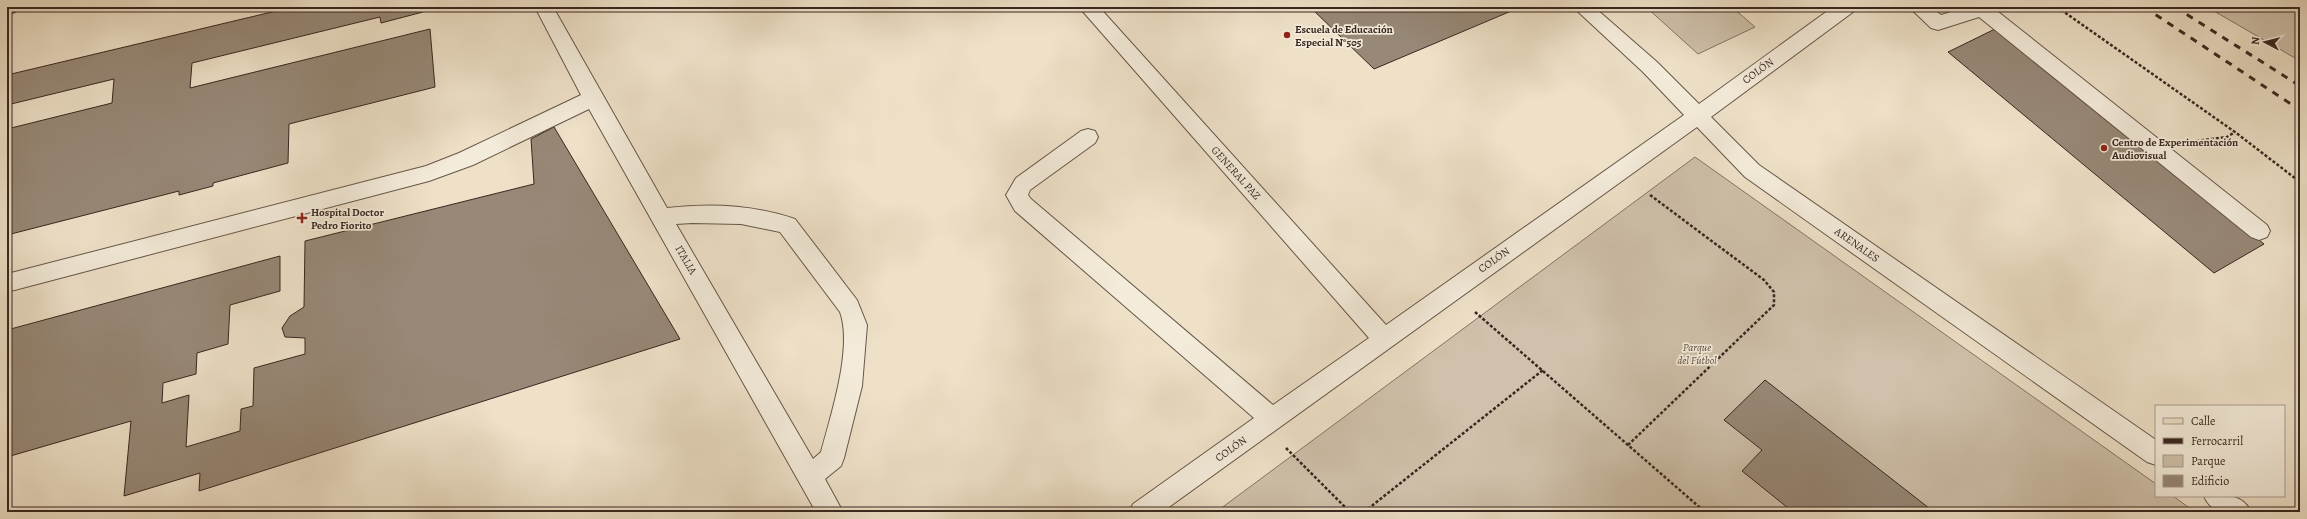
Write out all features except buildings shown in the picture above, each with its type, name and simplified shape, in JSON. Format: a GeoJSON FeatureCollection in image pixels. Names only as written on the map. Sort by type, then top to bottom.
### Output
{"type":"FeatureCollection","features":[{"type":"Feature","properties":{"kind":"street","name":"ITALIA"},"geometry":{"type":"LineString","coordinates":[[544,7],[593,98],[830,512]]}},
{"type":"Feature","properties":{"kind":"street","name":"GENERAL PAZ"},"geometry":{"type":"LineString","coordinates":[[1088,7],[1384,338]]}},
{"type":"Feature","properties":{"kind":"street","name":"ARENALES"},"geometry":{"type":"LineString","coordinates":[[1582,7],[1650,67],[1698,114],[1724,145],[1752,172],[2155,453]]}},
{"type":"Feature","properties":{"kind":"street","name":"COLÓN"},"geometry":{"type":"LineString","coordinates":[[1142,512],[1846,7]]}},
{"type":"Feature","properties":{"kind":"street"},"geometry":{"type":"LineString","coordinates":[[1918,7],[1938,23],[1982,9],[2259,231]]}},
{"type":"Feature","properties":{"kind":"street"},"geometry":{"type":"LineString","coordinates":[[7,283],[429,172],[466,159],[593,98]]}},
{"type":"Feature","properties":{"kind":"street"},"geometry":{"type":"LineString","coordinates":[[1088,136],[1023,184],[1017,195],[1023,205],[1272,420]]}},
{"type":"Feature","properties":{"kind":"street"},"geometry":{"type":"LineString","coordinates":[[661,217],[694,213],[771,220],[787,225],[849,307],[856,325],[850,386],[832,458],[810,476]]}},
{"type":"Feature","properties":{"kind":"street"},"geometry":{"type":"LineString","coordinates":[[2217,497],[2238,512]]}},
{"type":"Feature","properties":{"kind":"path"},"geometry":{"type":"LineString","coordinates":[[2057,7],[2235,132],[2300,182]]}},
{"type":"Feature","properties":{"kind":"path"},"geometry":{"type":"LineString","coordinates":[[2227,138],[2235,132]]}},
{"type":"Feature","properties":{"kind":"path"},"geometry":{"type":"LineString","coordinates":[[1628,445],[1774,305],[1774,292],[1764,280],[1650,195]]}},
{"type":"Feature","properties":{"kind":"path"},"geometry":{"type":"LineString","coordinates":[[1474,312],[1703,511]]}},
{"type":"Feature","properties":{"kind":"path"},"geometry":{"type":"LineString","coordinates":[[1364,512],[1542,370]]}},
{"type":"Feature","properties":{"kind":"path"},"geometry":{"type":"LineString","coordinates":[[1286,448],[1350,512]]}},
{"type":"Feature","properties":{"kind":"green space"},"geometry":{"type":"Polygon","coordinates":[[[1646,7],[1732,7],[1755,27],[1698,54],[1646,7]]]}},
{"type":"Feature","properties":{"kind":"green space"},"geometry":{"type":"Polygon","coordinates":[[[2207,7],[2300,7],[2300,61],[2207,7]]]}},
{"type":"Feature","properties":{"kind":"green space","name":"Parque del Fútbol"},"geometry":{"type":"Polygon","coordinates":[[[1695,157],[2155,483],[2155,497],[2174,497],[2195,512],[1216,512],[1695,157]]]}},
{"type":"Feature","properties":{"kind":"railway"},"geometry":{"type":"LineString","coordinates":[[2144,7],[2300,110]]}},
{"type":"Feature","properties":{"kind":"railway"},"geometry":{"type":"LineString","coordinates":[[2175,7],[2300,86]]}},
{"type":"Feature","properties":{"kind":"place","name":"Escuela de Educación Especial N°505"},"geometry":{"type":"Point","coordinates":[1287,35]}},
{"type":"Feature","properties":{"kind":"place","name":"Centro de Experimentación Audiovisual"},"geometry":{"type":"Point","coordinates":[2104,148]}},
{"type":"Feature","properties":{"kind":"place","name":"Hospital Doctor Pedro Fiorito"},"geometry":{"type":"Point","coordinates":[302,218]}}]}
